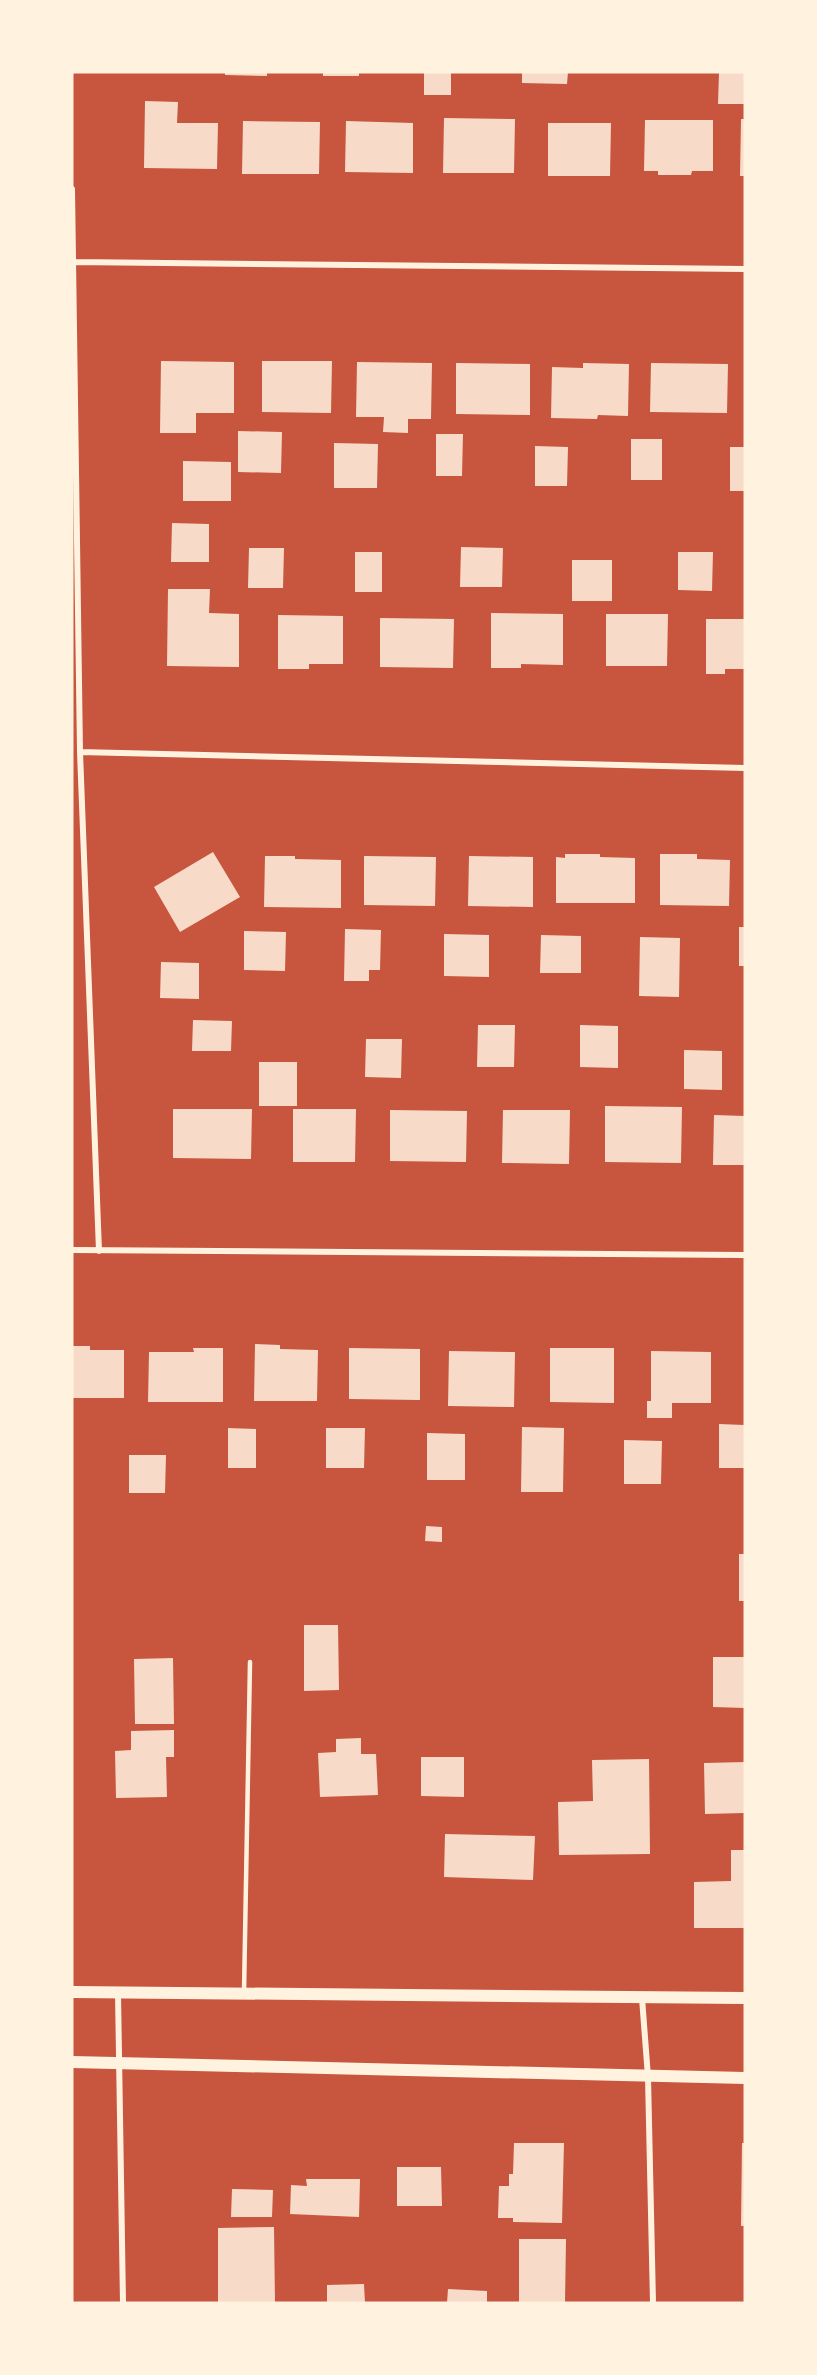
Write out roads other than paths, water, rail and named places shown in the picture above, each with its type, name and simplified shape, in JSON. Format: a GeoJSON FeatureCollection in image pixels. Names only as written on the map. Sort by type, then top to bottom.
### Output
{"type":"FeatureCollection","features":[{"type":"Feature","properties":{"kind":"main road"},"geometry":{"type":"LineString","coordinates":[[72,1992],[745,1998]]}},
{"type":"Feature","properties":{"kind":"main road"},"geometry":{"type":"LineString","coordinates":[[72,2062],[745,2078]]}},
{"type":"Feature","properties":{"kind":"street"},"geometry":{"type":"LineString","coordinates":[[72,189],[80,752],[99,1251]]}},
{"type":"Feature","properties":{"kind":"street"},"geometry":{"type":"LineString","coordinates":[[74,262],[745,269]]}},
{"type":"Feature","properties":{"kind":"street"},"geometry":{"type":"LineString","coordinates":[[80,752],[745,768]]}},
{"type":"Feature","properties":{"kind":"street"},"geometry":{"type":"LineString","coordinates":[[72,1250],[745,1255]]}},
{"type":"Feature","properties":{"kind":"street"},"geometry":{"type":"LineString","coordinates":[[118,1993],[123,2303]]}},
{"type":"Feature","properties":{"kind":"street"},"geometry":{"type":"LineString","coordinates":[[642,1998],[648,2077],[653,2303]]}},
{"type":"Feature","properties":{"kind":"lane"},"geometry":{"type":"LineString","coordinates":[[244,1994],[250,1662]]}}]}
